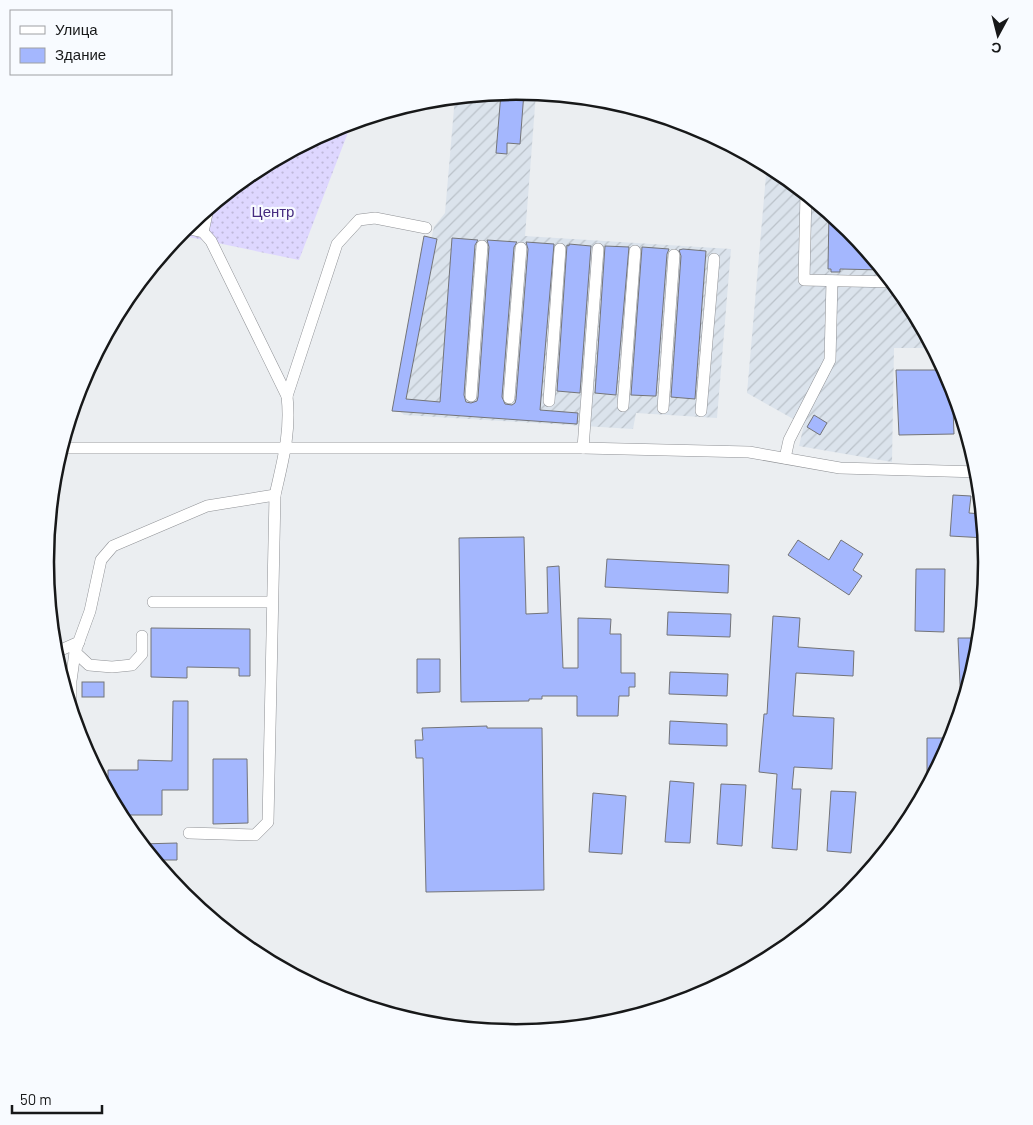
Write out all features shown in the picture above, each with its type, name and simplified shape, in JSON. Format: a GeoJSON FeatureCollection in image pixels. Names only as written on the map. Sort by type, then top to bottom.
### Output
{"type":"FeatureCollection","features":[{"type":"Feature","properties":{"kind":"street"},"geometry":{"type":"LineString","coordinates":[[806,202],[804,280],[885,282]]}},
{"type":"Feature","properties":{"kind":"street"},"geometry":{"type":"LineString","coordinates":[[287,396],[337,244],[359,220],[375,218],[426,228]]}},
{"type":"Feature","properties":{"kind":"street"},"geometry":{"type":"LineString","coordinates":[[203,232],[206,220]]}},
{"type":"Feature","properties":{"kind":"street"},"geometry":{"type":"LineString","coordinates":[[189,833],[255,835],[268,822],[275,494],[286,448],[288,410],[287,396],[211,241],[203,232],[194,230]]}},
{"type":"Feature","properties":{"kind":"street"},"geometry":{"type":"LineString","coordinates":[[471,396],[482,246]]}},
{"type":"Feature","properties":{"kind":"street"},"geometry":{"type":"LineString","coordinates":[[509,398],[521,248]]}},
{"type":"Feature","properties":{"kind":"street"},"geometry":{"type":"LineString","coordinates":[[549,401],[560,249]]}},
{"type":"Feature","properties":{"kind":"street"},"geometry":{"type":"LineString","coordinates":[[583,448],[598,249]]}},
{"type":"Feature","properties":{"kind":"street"},"geometry":{"type":"LineString","coordinates":[[623,406],[635,251]]}},
{"type":"Feature","properties":{"kind":"street"},"geometry":{"type":"LineString","coordinates":[[663,408],[674,255]]}},
{"type":"Feature","properties":{"kind":"street"},"geometry":{"type":"LineString","coordinates":[[701,411],[714,258]]}},
{"type":"Feature","properties":{"kind":"street"},"geometry":{"type":"LineString","coordinates":[[785,458],[789,440],[830,360],[832,281]]}},
{"type":"Feature","properties":{"kind":"street"},"geometry":{"type":"LineString","coordinates":[[69,448],[583,448],[750,452],[840,468],[970,472]]}},
{"type":"Feature","properties":{"kind":"street"},"geometry":{"type":"LineString","coordinates":[[72,688],[77,647],[90,611],[101,560],[114,546],[207,506],[275,494]]}},
{"type":"Feature","properties":{"kind":"street"},"geometry":{"type":"LineString","coordinates":[[153,602],[272,602]]}},
{"type":"Feature","properties":{"kind":"street"},"geometry":{"type":"LineString","coordinates":[[77,647],[88,665],[112,667],[132,665],[142,654],[142,636]]}},
{"type":"Feature","properties":{"kind":"street"},"geometry":{"type":"LineString","coordinates":[[63,651],[77,647]]}},
{"type":"Feature","properties":{"kind":"shaded area"},"geometry":{"type":"Polygon","coordinates":[[[486,101],[535,101],[525,236],[731,249],[717,418],[636,413],[633,429],[404,415],[393,405],[434,227],[445,213],[454,104],[486,101]]]}},
{"type":"Feature","properties":{"kind":"shaded area"},"geometry":{"type":"Polygon","coordinates":[[[766,173],[798,195],[844,235],[884,281],[901,305],[926,348],[894,348],[892,462],[799,446],[804,425],[747,393],[766,173]]]}},
{"type":"Feature","properties":{"kind":"green space","name":"Центр"},"geometry":{"type":"Polygon","coordinates":[[[348,131],[299,260],[187,237],[235,195],[259,178],[312,147],[348,131]]]}},
{"type":"Feature","properties":{"kind":"building"},"geometry":{"type":"Polygon","coordinates":[[[523,100],[520,144],[507,143],[507,154],[496,153],[500,101],[523,100]]]}},
{"type":"Feature","properties":{"kind":"building"},"geometry":{"type":"Polygon","coordinates":[[[829,221],[844,235],[875,270],[840,269],[840,272],[831,272],[831,269],[828,269],[829,221]]]}},
{"type":"Feature","properties":{"kind":"building"},"geometry":{"type":"Polygon","coordinates":[[[424,236],[437,239],[406,399],[440,402],[452,238],[478,240],[475,245],[464,395],[466,402],[471,403],[477,401],[478,397],[489,247],[487,240],[517,242],[514,247],[502,397],[505,404],[512,405],[515,403],[528,249],[526,242],[554,244],[540,410],[578,413],[577,424],[392,411],[424,236]]]}},
{"type":"Feature","properties":{"kind":"building"},"geometry":{"type":"Polygon","coordinates":[[[569,244],[591,246],[580,393],[557,391],[567,245],[569,246],[569,244]]]}},
{"type":"Feature","properties":{"kind":"building"},"geometry":{"type":"Polygon","coordinates":[[[605,246],[629,247],[616,395],[595,393],[605,246]]]}},
{"type":"Feature","properties":{"kind":"building"},"geometry":{"type":"Polygon","coordinates":[[[642,247],[669,249],[667,254],[656,396],[631,395],[642,247]]]}},
{"type":"Feature","properties":{"kind":"building"},"geometry":{"type":"Polygon","coordinates":[[[679,250],[706,251],[695,399],[671,397],[681,256],[679,250]]]}},
{"type":"Feature","properties":{"kind":"building"},"geometry":{"type":"Polygon","coordinates":[[[896,370],[937,370],[953,409],[954,434],[899,435],[896,370]]]}},
{"type":"Feature","properties":{"kind":"building"},"geometry":{"type":"Polygon","coordinates":[[[814,415],[827,423],[820,435],[807,427],[814,415]]]}},
{"type":"Feature","properties":{"kind":"building"},"geometry":{"type":"Polygon","coordinates":[[[953,495],[971,496],[969,513],[976,514],[978,538],[950,536],[953,495]]]}},
{"type":"Feature","properties":{"kind":"building"},"geometry":{"type":"Polygon","coordinates":[[[524,537],[526,614],[548,613],[547,567],[559,566],[563,668],[578,668],[578,618],[611,619],[610,634],[621,634],[621,673],[635,673],[635,687],[629,687],[629,696],[619,696],[618,716],[577,716],[577,696],[542,696],[542,699],[529,699],[529,701],[461,702],[459,538],[524,537]]]}},
{"type":"Feature","properties":{"kind":"building"},"geometry":{"type":"Polygon","coordinates":[[[798,540],[829,560],[841,540],[863,554],[853,570],[862,576],[849,595],[788,555],[798,540]]]}},
{"type":"Feature","properties":{"kind":"building"},"geometry":{"type":"Polygon","coordinates":[[[607,559],[729,565],[728,593],[605,587],[607,559]]]}},
{"type":"Feature","properties":{"kind":"building"},"geometry":{"type":"Polygon","coordinates":[[[916,569],[945,569],[944,632],[915,631],[916,569]]]}},
{"type":"Feature","properties":{"kind":"building"},"geometry":{"type":"Polygon","coordinates":[[[668,612],[731,614],[730,637],[667,635],[668,612]]]}},
{"type":"Feature","properties":{"kind":"building"},"geometry":{"type":"Polygon","coordinates":[[[773,616],[800,618],[798,647],[854,651],[853,676],[796,673],[793,716],[834,718],[832,769],[794,767],[792,789],[801,789],[797,850],[772,848],[777,774],[759,772],[764,714],[767,714],[773,616]]]}},
{"type":"Feature","properties":{"kind":"building"},"geometry":{"type":"Polygon","coordinates":[[[151,628],[250,629],[250,676],[239,676],[239,668],[187,667],[187,678],[151,677],[151,628]]]}},
{"type":"Feature","properties":{"kind":"building"},"geometry":{"type":"Polygon","coordinates":[[[958,638],[972,638],[970,653],[960,692],[958,638]]]}},
{"type":"Feature","properties":{"kind":"building"},"geometry":{"type":"Polygon","coordinates":[[[417,659],[440,659],[440,692],[417,693],[417,659]]]}},
{"type":"Feature","properties":{"kind":"building"},"geometry":{"type":"Polygon","coordinates":[[[670,672],[728,674],[727,696],[669,694],[670,672]]]}},
{"type":"Feature","properties":{"kind":"building"},"geometry":{"type":"Polygon","coordinates":[[[82,682],[104,682],[104,697],[82,697],[82,682]]]}},
{"type":"Feature","properties":{"kind":"building"},"geometry":{"type":"Polygon","coordinates":[[[173,701],[188,701],[188,790],[162,790],[162,815],[129,815],[108,780],[108,770],[138,770],[138,760],[172,761],[173,701]]]}},
{"type":"Feature","properties":{"kind":"building"},"geometry":{"type":"Polygon","coordinates":[[[670,721],[727,724],[727,746],[669,744],[670,721]]]}},
{"type":"Feature","properties":{"kind":"building"},"geometry":{"type":"Polygon","coordinates":[[[487,726],[487,728],[542,728],[544,890],[426,892],[423,758],[416,758],[415,740],[423,740],[422,728],[487,726]]]}},
{"type":"Feature","properties":{"kind":"building"},"geometry":{"type":"Polygon","coordinates":[[[927,738],[945,738],[932,767],[927,776],[927,738]]]}},
{"type":"Feature","properties":{"kind":"building"},"geometry":{"type":"Polygon","coordinates":[[[213,759],[247,759],[248,823],[213,824],[213,759]]]}},
{"type":"Feature","properties":{"kind":"building"},"geometry":{"type":"Polygon","coordinates":[[[670,781],[694,783],[690,843],[665,842],[670,781]]]}},
{"type":"Feature","properties":{"kind":"building"},"geometry":{"type":"Polygon","coordinates":[[[721,784],[746,785],[742,846],[717,844],[721,784]]]}},
{"type":"Feature","properties":{"kind":"building"},"geometry":{"type":"Polygon","coordinates":[[[831,791],[856,792],[851,853],[827,851],[831,791]]]}},
{"type":"Feature","properties":{"kind":"building"},"geometry":{"type":"Polygon","coordinates":[[[593,793],[626,796],[622,854],[589,852],[593,793]]]}},
{"type":"Feature","properties":{"kind":"building"},"geometry":{"type":"Polygon","coordinates":[[[177,843],[177,860],[162,860],[149,844],[177,843]]]}}]}
